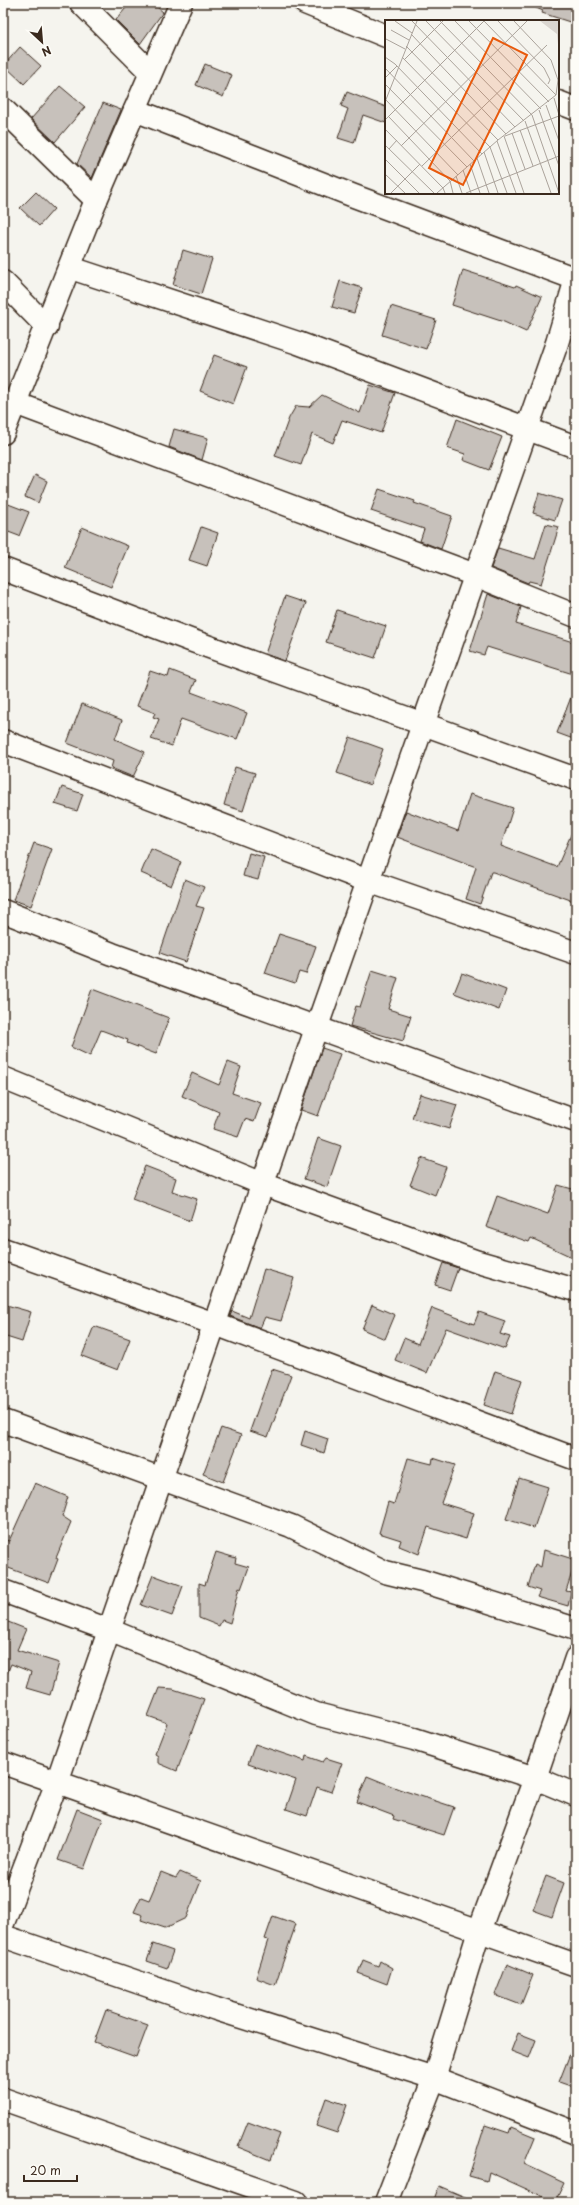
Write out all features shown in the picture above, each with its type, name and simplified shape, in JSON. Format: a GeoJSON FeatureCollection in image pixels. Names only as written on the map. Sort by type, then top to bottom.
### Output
{"type":"FeatureCollection","features":[{"type":"Feature","properties":{"kind":"street"},"geometry":{"type":"LineString","coordinates":[[81,3],[150,72]]}},
{"type":"Feature","properties":{"kind":"street"},"geometry":{"type":"LineString","coordinates":[[3,433],[71,268],[96,200],[181,3]]}},
{"type":"Feature","properties":{"kind":"street"},"geometry":{"type":"LineString","coordinates":[[304,3],[385,36]]}},
{"type":"Feature","properties":{"kind":"street"},"geometry":{"type":"LineString","coordinates":[[559,102],[576,109]]}},
{"type":"Feature","properties":{"kind":"street"},"geometry":{"type":"LineString","coordinates":[[3,109],[96,200]]}},
{"type":"Feature","properties":{"kind":"street"},"geometry":{"type":"LineString","coordinates":[[3,1923],[57,1782],[162,1480],[262,1184],[557,343],[576,279],[354,196],[135,110]]}},
{"type":"Feature","properties":{"kind":"street"},"geometry":{"type":"LineString","coordinates":[[71,268],[298,343],[576,447]]}},
{"type":"Feature","properties":{"kind":"street"},"geometry":{"type":"LineString","coordinates":[[3,282],[47,327]]}},
{"type":"Feature","properties":{"kind":"street"},"geometry":{"type":"LineString","coordinates":[[15,403],[475,576],[576,616]]}},
{"type":"Feature","properties":{"kind":"street"},"geometry":{"type":"LineString","coordinates":[[3,569],[190,640],[576,779]]}},
{"type":"Feature","properties":{"kind":"street"},"geometry":{"type":"LineString","coordinates":[[3,741],[368,881],[576,953]]}},
{"type":"Feature","properties":{"kind":"street"},"geometry":{"type":"LineString","coordinates":[[3,911],[112,954],[576,1122]]}},
{"type":"Feature","properties":{"kind":"street"},"geometry":{"type":"LineString","coordinates":[[3,1078],[262,1184],[475,1261],[576,1290]]}},
{"type":"Feature","properties":{"kind":"street"},"geometry":{"type":"LineString","coordinates":[[3,1249],[215,1324],[576,1459]]}},
{"type":"Feature","properties":{"kind":"street"},"geometry":{"type":"LineString","coordinates":[[3,1421],[291,1526],[385,1572],[422,1581],[576,1629]]}},
{"type":"Feature","properties":{"kind":"street"},"geometry":{"type":"LineString","coordinates":[[3,1591],[109,1630],[316,1714],[414,1739],[535,1778],[576,1795]]}},
{"type":"Feature","properties":{"kind":"street"},"geometry":{"type":"LineString","coordinates":[[386,2202],[434,2078],[478,1931],[535,1778],[576,1658]]}},
{"type":"Feature","properties":{"kind":"street"},"geometry":{"type":"LineString","coordinates":[[3,1763],[576,1965]]}},
{"type":"Feature","properties":{"kind":"street"},"geometry":{"type":"LineString","coordinates":[[3,1936],[216,2009],[434,2078],[576,2133]]}},
{"type":"Feature","properties":{"kind":"street"},"geometry":{"type":"LineString","coordinates":[[3,2099],[296,2202]]}},
{"type":"Feature","properties":{"kind":"building"},"geometry":{"type":"Polygon","coordinates":[[[130,3],[152,3],[163,12],[140,44],[116,20],[130,3]]]}},
{"type":"Feature","properties":{"kind":"building"},"geometry":{"type":"Polygon","coordinates":[[[525,3],[576,3],[576,24],[542,13],[543,11],[525,3]]]}},
{"type":"Feature","properties":{"kind":"building"},"geometry":{"type":"Polygon","coordinates":[[[20,47],[41,66],[24,84],[4,65],[20,47]]]}},
{"type":"Feature","properties":{"kind":"building"},"geometry":{"type":"Polygon","coordinates":[[[205,64],[232,75],[223,97],[196,85],[205,64]]]}},
{"type":"Feature","properties":{"kind":"building"},"geometry":{"type":"Polygon","coordinates":[[[60,86],[85,107],[55,142],[31,119],[60,86]]]}},
{"type":"Feature","properties":{"kind":"building"},"geometry":{"type":"Polygon","coordinates":[[[347,92],[385,107],[385,123],[363,115],[354,143],[338,138],[348,109],[341,106],[347,92]]]}},
{"type":"Feature","properties":{"kind":"building"},"geometry":{"type":"Polygon","coordinates":[[[103,103],[121,110],[92,178],[77,164],[103,103]]]}},
{"type":"Feature","properties":{"kind":"building"},"geometry":{"type":"Polygon","coordinates":[[[36,192],[54,209],[39,226],[20,208],[36,192]]]}},
{"type":"Feature","properties":{"kind":"building"},"geometry":{"type":"Polygon","coordinates":[[[183,250],[212,259],[201,294],[173,285],[183,250]]]}},
{"type":"Feature","properties":{"kind":"building"},"geometry":{"type":"Polygon","coordinates":[[[463,270],[515,287],[516,285],[542,297],[526,332],[504,322],[452,305],[463,270]]]}},
{"type":"Feature","properties":{"kind":"building"},"geometry":{"type":"Polygon","coordinates":[[[340,281],[362,288],[354,313],[332,307],[340,281]]]}},
{"type":"Feature","properties":{"kind":"building"},"geometry":{"type":"Polygon","coordinates":[[[391,306],[436,320],[426,349],[382,335],[391,306]]]}},
{"type":"Feature","properties":{"kind":"building"},"geometry":{"type":"Polygon","coordinates":[[[214,355],[247,367],[233,404],[200,391],[214,355]]]}},
{"type":"Feature","properties":{"kind":"building"},"geometry":{"type":"Polygon","coordinates":[[[370,385],[395,393],[381,433],[342,420],[333,443],[312,434],[301,465],[275,456],[289,418],[296,406],[309,407],[322,395],[360,413],[370,385]]]}},
{"type":"Feature","properties":{"kind":"building"},"geometry":{"type":"Polygon","coordinates":[[[457,419],[502,437],[489,470],[463,460],[465,454],[447,448],[457,419]]]}},
{"type":"Feature","properties":{"kind":"building"},"geometry":{"type":"Polygon","coordinates":[[[174,429],[208,438],[202,460],[169,447],[174,429]]]}},
{"type":"Feature","properties":{"kind":"building"},"geometry":{"type":"Polygon","coordinates":[[[35,475],[47,481],[38,503],[25,497],[35,475]]]}},
{"type":"Feature","properties":{"kind":"building"},"geometry":{"type":"Polygon","coordinates":[[[379,489],[415,501],[414,503],[452,516],[441,549],[420,541],[424,529],[371,511],[379,489]]]}},
{"type":"Feature","properties":{"kind":"building"},"geometry":{"type":"Polygon","coordinates":[[[539,493],[562,500],[555,520],[533,513],[539,493]]]}},
{"type":"Feature","properties":{"kind":"building"},"geometry":{"type":"Polygon","coordinates":[[[3,502],[29,512],[19,536],[3,530],[3,502]]]}},
{"type":"Feature","properties":{"kind":"building"},"geometry":{"type":"Polygon","coordinates":[[[546,524],[559,527],[541,584],[529,581],[528,583],[491,568],[498,548],[535,559],[546,524]]]}},
{"type":"Feature","properties":{"kind":"building"},"geometry":{"type":"Polygon","coordinates":[[[82,527],[128,546],[111,587],[65,568],[82,527]]]}},
{"type":"Feature","properties":{"kind":"building"},"geometry":{"type":"Polygon","coordinates":[[[201,527],[218,533],[207,566],[189,560],[201,527]]]}},
{"type":"Feature","properties":{"kind":"building"},"geometry":{"type":"Polygon","coordinates":[[[488,594],[521,607],[516,624],[576,643],[576,666],[573,674],[487,647],[484,655],[470,651],[488,594]]]}},
{"type":"Feature","properties":{"kind":"building"},"geometry":{"type":"Polygon","coordinates":[[[285,596],[306,603],[285,661],[265,654],[285,596]]]}},
{"type":"Feature","properties":{"kind":"building"},"geometry":{"type":"Polygon","coordinates":[[[337,610],[386,626],[375,658],[326,642],[337,610]]]}},
{"type":"Feature","properties":{"kind":"building"},"geometry":{"type":"Polygon","coordinates":[[[170,670],[196,680],[191,692],[247,713],[237,739],[181,719],[172,746],[151,739],[159,719],[153,717],[155,713],[137,706],[150,671],[168,677],[170,670]]]}},
{"type":"Feature","properties":{"kind":"building"},"geometry":{"type":"Polygon","coordinates":[[[576,687],[576,740],[557,733],[576,687]]]}},
{"type":"Feature","properties":{"kind":"building"},"geometry":{"type":"Polygon","coordinates":[[[82,704],[122,720],[115,739],[145,752],[133,777],[111,768],[113,761],[67,743],[82,704]]]}},
{"type":"Feature","properties":{"kind":"building"},"geometry":{"type":"Polygon","coordinates":[[[350,737],[383,749],[370,785],[337,773],[350,737]]]}},
{"type":"Feature","properties":{"kind":"building"},"geometry":{"type":"Polygon","coordinates":[[[235,767],[255,773],[243,811],[224,805],[235,767]]]}},
{"type":"Feature","properties":{"kind":"building"},"geometry":{"type":"Polygon","coordinates":[[[62,787],[83,794],[77,811],[55,804],[62,787]]]}},
{"type":"Feature","properties":{"kind":"building"},"geometry":{"type":"Polygon","coordinates":[[[470,794],[513,808],[501,846],[557,867],[576,823],[576,902],[493,872],[491,872],[480,904],[466,899],[476,867],[397,837],[406,811],[458,831],[470,794]]]}},
{"type":"Feature","properties":{"kind":"building"},"geometry":{"type":"Polygon","coordinates":[[[34,843],[52,849],[31,906],[13,900],[34,843]]]}},
{"type":"Feature","properties":{"kind":"building"},"geometry":{"type":"Polygon","coordinates":[[[151,849],[181,862],[171,886],[141,873],[151,849]]]}},
{"type":"Feature","properties":{"kind":"building"},"geometry":{"type":"Polygon","coordinates":[[[249,853],[264,857],[258,880],[243,876],[249,853]]]}},
{"type":"Feature","properties":{"kind":"building"},"geometry":{"type":"Polygon","coordinates":[[[185,879],[204,887],[196,906],[204,908],[186,962],[160,953],[185,879]]]}},
{"type":"Feature","properties":{"kind":"building"},"geometry":{"type":"Polygon","coordinates":[[[279,934],[316,946],[306,974],[299,972],[295,983],[265,973],[279,934]]]}},
{"type":"Feature","properties":{"kind":"building"},"geometry":{"type":"Polygon","coordinates":[[[372,970],[398,978],[388,1009],[411,1016],[403,1041],[350,1026],[356,1006],[360,1007],[372,970]]]}},
{"type":"Feature","properties":{"kind":"building"},"geometry":{"type":"Polygon","coordinates":[[[462,973],[506,990],[499,1010],[454,993],[462,973]]]}},
{"type":"Feature","properties":{"kind":"building"},"geometry":{"type":"Polygon","coordinates":[[[92,989],[169,1018],[156,1054],[127,1043],[128,1040],[101,1030],[90,1056],[71,1047],[92,989]]]}},
{"type":"Feature","properties":{"kind":"building"},"geometry":{"type":"Polygon","coordinates":[[[322,1048],[340,1054],[318,1116],[301,1110],[322,1048]]]}},
{"type":"Feature","properties":{"kind":"building"},"geometry":{"type":"Polygon","coordinates":[[[228,1062],[241,1067],[232,1093],[261,1103],[254,1122],[245,1119],[238,1137],[213,1129],[219,1112],[182,1096],[192,1073],[219,1085],[228,1062]]]}},
{"type":"Feature","properties":{"kind":"building"},"geometry":{"type":"Polygon","coordinates":[[[420,1094],[457,1105],[449,1129],[412,1118],[420,1094]]]}},
{"type":"Feature","properties":{"kind":"building"},"geometry":{"type":"Polygon","coordinates":[[[318,1138],[341,1146],[327,1187],[304,1179],[318,1138]]]}},
{"type":"Feature","properties":{"kind":"building"},"geometry":{"type":"Polygon","coordinates":[[[421,1158],[446,1167],[435,1195],[410,1185],[421,1158]]]}},
{"type":"Feature","properties":{"kind":"building"},"geometry":{"type":"Polygon","coordinates":[[[145,1166],[176,1178],[172,1191],[197,1199],[190,1221],[132,1199],[145,1166]]]}},
{"type":"Feature","properties":{"kind":"building"},"geometry":{"type":"Polygon","coordinates":[[[558,1185],[576,1190],[576,1203],[572,1214],[576,1215],[576,1259],[531,1238],[529,1242],[486,1227],[497,1196],[548,1214],[558,1185]]]}},
{"type":"Feature","properties":{"kind":"building"},"geometry":{"type":"Polygon","coordinates":[[[443,1263],[458,1268],[450,1290],[435,1285],[443,1263]]]}},
{"type":"Feature","properties":{"kind":"building"},"geometry":{"type":"Polygon","coordinates":[[[264,1269],[294,1278],[281,1321],[265,1317],[260,1328],[230,1316],[232,1311],[249,1318],[264,1269]]]}},
{"type":"Feature","properties":{"kind":"building"},"geometry":{"type":"Polygon","coordinates":[[[3,1304],[31,1312],[22,1342],[3,1336],[3,1304]]]}},
{"type":"Feature","properties":{"kind":"building"},"geometry":{"type":"Polygon","coordinates":[[[372,1305],[395,1315],[385,1339],[362,1329],[372,1305]]]}},
{"type":"Feature","properties":{"kind":"building"},"geometry":{"type":"Polygon","coordinates":[[[432,1308],[474,1324],[479,1312],[505,1321],[500,1334],[510,1337],[505,1349],[446,1328],[427,1373],[395,1360],[404,1338],[418,1344],[432,1308]]]}},
{"type":"Feature","properties":{"kind":"building"},"geometry":{"type":"Polygon","coordinates":[[[94,1326],[130,1339],[118,1370],[82,1356],[94,1326]]]}},
{"type":"Feature","properties":{"kind":"building"},"geometry":{"type":"Polygon","coordinates":[[[272,1369],[291,1375],[268,1437],[250,1431],[272,1369]]]}},
{"type":"Feature","properties":{"kind":"building"},"geometry":{"type":"Polygon","coordinates":[[[495,1371],[522,1380],[511,1414],[484,1405],[495,1371]]]}},
{"type":"Feature","properties":{"kind":"building"},"geometry":{"type":"Polygon","coordinates":[[[221,1428],[241,1435],[223,1482],[203,1474],[221,1428]]]}},
{"type":"Feature","properties":{"kind":"building"},"geometry":{"type":"Polygon","coordinates":[[[305,1431],[328,1439],[324,1453],[301,1445],[305,1431]]]}},
{"type":"Feature","properties":{"kind":"building"},"geometry":{"type":"Polygon","coordinates":[[[408,1458],[432,1464],[433,1458],[455,1465],[441,1503],[474,1513],[466,1539],[428,1527],[419,1554],[399,1546],[401,1540],[379,1533],[388,1502],[394,1504],[408,1458]]]}},
{"type":"Feature","properties":{"kind":"building"},"geometry":{"type":"Polygon","coordinates":[[[519,1478],[548,1487],[534,1528],[506,1519],[519,1478]]]}},
{"type":"Feature","properties":{"kind":"building"},"geometry":{"type":"Polygon","coordinates":[[[35,1483],[68,1497],[62,1516],[71,1522],[56,1558],[58,1559],[49,1583],[3,1566],[3,1539],[9,1541],[35,1483]]]}},
{"type":"Feature","properties":{"kind":"building"},"geometry":{"type":"Polygon","coordinates":[[[544,1550],[576,1560],[566,1591],[571,1592],[568,1606],[537,1597],[540,1591],[528,1587],[535,1564],[541,1567],[544,1550]]]}},
{"type":"Feature","properties":{"kind":"building"},"geometry":{"type":"Polygon","coordinates":[[[216,1552],[236,1558],[235,1563],[249,1567],[241,1589],[239,1588],[230,1623],[222,1620],[219,1626],[199,1618],[199,1583],[205,1585],[216,1552]]]}},
{"type":"Feature","properties":{"kind":"building"},"geometry":{"type":"Polygon","coordinates":[[[153,1575],[183,1586],[172,1616],[141,1605],[153,1575]]]}},
{"type":"Feature","properties":{"kind":"building"},"geometry":{"type":"Polygon","coordinates":[[[3,1620],[26,1629],[17,1650],[59,1663],[50,1695],[26,1688],[31,1672],[11,1664],[3,1683],[3,1620]]]}},
{"type":"Feature","properties":{"kind":"building"},"geometry":{"type":"Polygon","coordinates":[[[159,1688],[173,1689],[204,1699],[177,1771],[158,1763],[158,1756],[155,1754],[167,1723],[148,1716],[159,1688]]]}},
{"type":"Feature","properties":{"kind":"building"},"geometry":{"type":"Polygon","coordinates":[[[255,1744],[305,1761],[306,1756],[323,1762],[326,1758],[342,1763],[331,1792],[317,1787],[307,1816],[286,1809],[296,1780],[248,1764],[255,1744]]]}},
{"type":"Feature","properties":{"kind":"building"},"geometry":{"type":"Polygon","coordinates":[[[367,1776],[399,1789],[454,1807],[444,1835],[393,1819],[394,1816],[357,1802],[367,1776]]]}},
{"type":"Feature","properties":{"kind":"building"},"geometry":{"type":"Polygon","coordinates":[[[77,1809],[103,1819],[84,1869],[58,1860],[77,1809]]]}},
{"type":"Feature","properties":{"kind":"building"},"geometry":{"type":"Polygon","coordinates":[[[161,1872],[176,1878],[180,1872],[201,1881],[186,1918],[165,1928],[141,1920],[143,1915],[134,1912],[141,1897],[149,1900],[161,1872]]]}},
{"type":"Feature","properties":{"kind":"building"},"geometry":{"type":"Polygon","coordinates":[[[546,1876],[564,1883],[552,1917],[533,1910],[546,1876]]]}},
{"type":"Feature","properties":{"kind":"building"},"geometry":{"type":"Polygon","coordinates":[[[273,1916],[296,1924],[275,1985],[256,1978],[268,1940],[265,1939],[273,1916]]]}},
{"type":"Feature","properties":{"kind":"building"},"geometry":{"type":"Polygon","coordinates":[[[153,1944],[173,1951],[167,1968],[147,1961],[153,1944]]]}},
{"type":"Feature","properties":{"kind":"building"},"geometry":{"type":"Polygon","coordinates":[[[363,1960],[378,1966],[380,1961],[392,1968],[387,1984],[358,1973],[363,1960]]]}},
{"type":"Feature","properties":{"kind":"building"},"geometry":{"type":"Polygon","coordinates":[[[507,1964],[533,1975],[521,2005],[495,1995],[507,1964]]]}},
{"type":"Feature","properties":{"kind":"building"},"geometry":{"type":"Polygon","coordinates":[[[106,2010],[148,2025],[136,2057],[94,2042],[106,2010]]]}},
{"type":"Feature","properties":{"kind":"building"},"geometry":{"type":"Polygon","coordinates":[[[518,2033],[536,2040],[529,2058],[511,2051],[518,2033]]]}},
{"type":"Feature","properties":{"kind":"building"},"geometry":{"type":"Polygon","coordinates":[[[576,2041],[576,2088],[559,2082],[576,2041]]]}},
{"type":"Feature","properties":{"kind":"building"},"geometry":{"type":"Polygon","coordinates":[[[326,2098],[347,2105],[337,2133],[316,2126],[326,2098]]]}},
{"type":"Feature","properties":{"kind":"building"},"geometry":{"type":"Polygon","coordinates":[[[248,2122],[280,2134],[270,2160],[238,2147],[248,2122]]]}},
{"type":"Feature","properties":{"kind":"building"},"geometry":{"type":"Polygon","coordinates":[[[485,2125],[509,2133],[511,2127],[535,2137],[524,2164],[564,2183],[555,2202],[489,2172],[487,2181],[469,2176],[485,2125]]]}},
{"type":"Feature","properties":{"kind":"building"},"geometry":{"type":"Polygon","coordinates":[[[439,2186],[477,2202],[433,2202],[439,2186]]]}}]}
